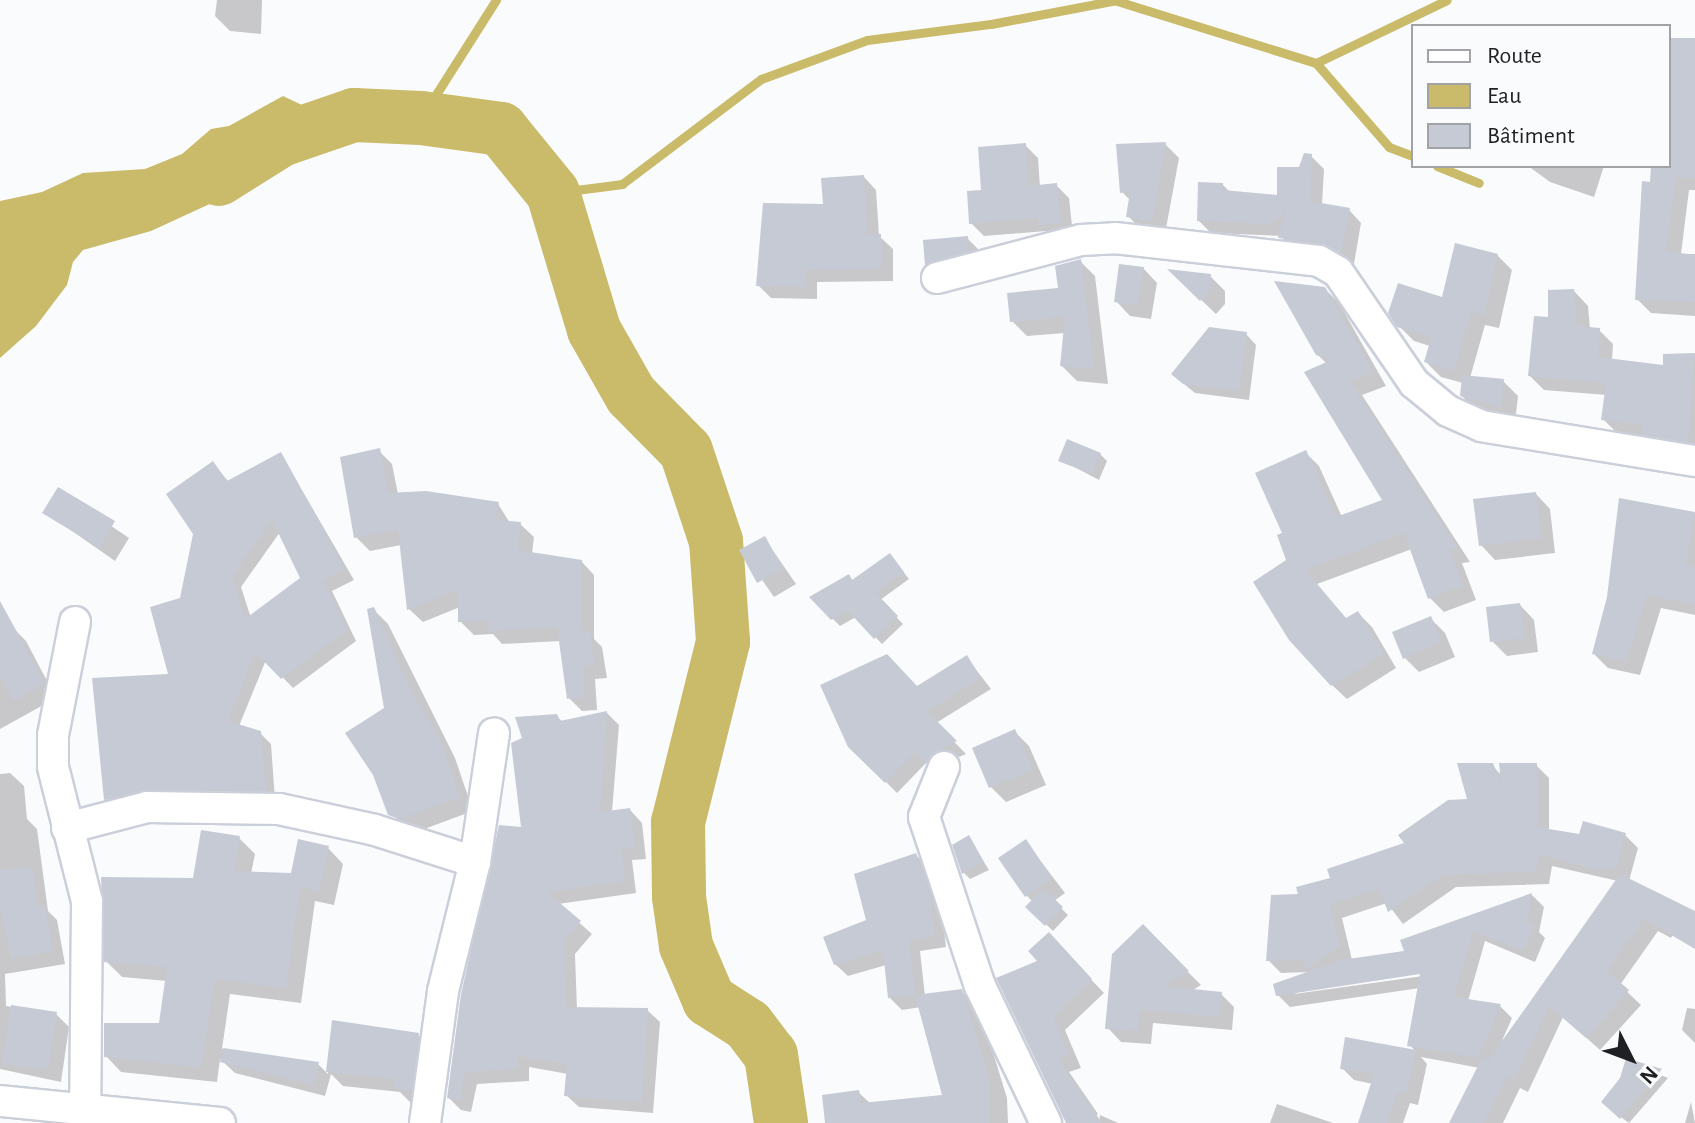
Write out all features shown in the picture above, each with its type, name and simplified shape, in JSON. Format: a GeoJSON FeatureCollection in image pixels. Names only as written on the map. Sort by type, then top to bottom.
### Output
{"type":"FeatureCollection","features":[{"type":"Feature","properties":{"kind":"street"},"geometry":{"type":"LineString","coordinates":[[937,278],[1081,240],[1115,238],[1319,261],[1338,272],[1414,383],[1448,411],[1481,426],[1695,461]]}},
{"type":"Feature","properties":{"kind":"street"},"geometry":{"type":"LineString","coordinates":[[75,622],[53,735],[53,767],[67,828],[83,872],[87,901],[83,1116]]}},
{"type":"Feature","properties":{"kind":"street"},"geometry":{"type":"LineString","coordinates":[[425,1123],[443,991],[475,862],[494,733]]}},
{"type":"Feature","properties":{"kind":"street"},"geometry":{"type":"LineString","coordinates":[[944,767],[924,817],[980,986],[1046,1123]]}},
{"type":"Feature","properties":{"kind":"street"},"geometry":{"type":"LineString","coordinates":[[67,828],[147,807],[279,809],[361,826],[475,862]]}},
{"type":"Feature","properties":{"kind":"street"},"geometry":{"type":"LineString","coordinates":[[0,1101],[83,1116],[220,1123]]}},
{"type":"Feature","properties":{"kind":"water"},"geometry":{"type":"Polygon","coordinates":[[[283,96],[302,105],[307,119],[256,171],[225,197],[151,231],[83,250],[73,262],[67,285],[36,326],[0,358],[0,201],[42,192],[83,173],[145,169],[182,154],[211,129],[229,126],[283,96]]]}},
{"type":"Feature","properties":{"kind":"building"},"geometry":{"type":"Polygon","coordinates":[[[1671,38],[1695,38],[1695,178],[1676,177],[1666,251],[1695,255],[1695,302],[1635,300],[1642,181],[1650,182],[1651,168],[1671,168],[1671,38]]]}},
{"type":"Feature","properties":{"kind":"building"},"geometry":{"type":"Polygon","coordinates":[[[1166,142],[1152,221],[1126,217],[1130,192],[1120,193],[1116,144],[1166,142]]]}},
{"type":"Feature","properties":{"kind":"building"},"geometry":{"type":"Polygon","coordinates":[[[1026,143],[1028,186],[1057,183],[1061,223],[1038,225],[1037,218],[969,224],[967,191],[981,190],[978,147],[1026,143]]]}},
{"type":"Feature","properties":{"kind":"building"},"geometry":{"type":"Polygon","coordinates":[[[1304,153],[1312,154],[1310,201],[1350,208],[1341,253],[1322,243],[1278,238],[1286,210],[1273,224],[1197,221],[1198,182],[1223,183],[1223,190],[1277,195],[1277,167],[1299,167],[1304,153]]]}},
{"type":"Feature","properties":{"kind":"building"},"geometry":{"type":"Polygon","coordinates":[[[864,175],[867,234],[881,234],[881,269],[805,270],[805,287],[756,286],[763,203],[823,204],[821,178],[864,175]]]}},
{"type":"Feature","properties":{"kind":"building"},"geometry":{"type":"Polygon","coordinates":[[[968,236],[969,251],[925,265],[923,240],[968,236]]]}},
{"type":"Feature","properties":{"kind":"building"},"geometry":{"type":"Polygon","coordinates":[[[1455,243],[1498,254],[1484,315],[1471,312],[1454,371],[1424,362],[1431,338],[1397,327],[1388,313],[1398,283],[1442,297],[1455,243]]]}},
{"type":"Feature","properties":{"kind":"building"},"geometry":{"type":"Polygon","coordinates":[[[1081,259],[1094,370],[1060,366],[1065,317],[1010,322],[1007,293],[1058,288],[1055,266],[1081,259]]]}},
{"type":"Feature","properties":{"kind":"building"},"geometry":{"type":"Polygon","coordinates":[[[1119,264],[1144,267],[1137,305],[1114,302],[1119,264]]]}},
{"type":"Feature","properties":{"kind":"building"},"geometry":{"type":"Polygon","coordinates":[[[1167,269],[1211,274],[1211,289],[1200,301],[1167,269]]]}},
{"type":"Feature","properties":{"kind":"building"},"geometry":{"type":"Polygon","coordinates":[[[1274,281],[1325,287],[1373,372],[1350,381],[1458,549],[1450,550],[1463,586],[1428,599],[1404,533],[1305,570],[1346,618],[1358,611],[1384,654],[1331,686],[1289,640],[1253,582],[1286,560],[1277,535],[1282,533],[1255,473],[1306,450],[1336,517],[1382,500],[1304,372],[1331,360],[1316,355],[1274,281]]]}},
{"type":"Feature","properties":{"kind":"building"},"geometry":{"type":"Polygon","coordinates":[[[1574,289],[1577,326],[1600,328],[1598,357],[1663,365],[1663,354],[1695,353],[1688,442],[1642,434],[1643,425],[1601,420],[1606,383],[1528,376],[1534,316],[1548,317],[1548,290],[1574,289]]]}},
{"type":"Feature","properties":{"kind":"building"},"geometry":{"type":"Polygon","coordinates":[[[1209,327],[1247,332],[1239,391],[1183,384],[1171,374],[1209,327]]]}},
{"type":"Feature","properties":{"kind":"building"},"geometry":{"type":"Polygon","coordinates":[[[1462,375],[1504,379],[1501,408],[1460,396],[1462,375]]]}},
{"type":"Feature","properties":{"kind":"building"},"geometry":{"type":"Polygon","coordinates":[[[1067,439],[1101,453],[1092,474],[1058,461],[1067,439]]]}},
{"type":"Feature","properties":{"kind":"building"},"geometry":{"type":"Polygon","coordinates":[[[380,448],[388,493],[426,491],[499,502],[496,520],[521,522],[518,550],[582,560],[581,632],[590,631],[594,665],[583,666],[584,697],[567,699],[557,627],[487,631],[490,621],[458,622],[458,590],[407,610],[398,530],[354,538],[340,457],[380,448]]]}},
{"type":"Feature","properties":{"kind":"building"},"geometry":{"type":"Polygon","coordinates":[[[281,452],[345,569],[323,580],[347,630],[281,679],[255,652],[228,721],[261,731],[266,791],[147,789],[104,800],[92,678],[168,674],[150,607],[180,598],[193,534],[166,494],[213,461],[227,481],[281,452]],[[272,520],[232,576],[245,619],[300,578],[272,520]]]}},
{"type":"Feature","properties":{"kind":"building"},"geometry":{"type":"Polygon","coordinates":[[[58,487],[115,521],[100,548],[42,513],[58,487]]]}},
{"type":"Feature","properties":{"kind":"building"},"geometry":{"type":"Polygon","coordinates":[[[1536,492],[1541,538],[1479,546],[1473,499],[1536,492]]]}},
{"type":"Feature","properties":{"kind":"building"},"geometry":{"type":"Polygon","coordinates":[[[1619,498],[1695,512],[1686,565],[1695,567],[1695,605],[1647,595],[1626,662],[1592,654],[1607,597],[1619,498]]]}},
{"type":"Feature","properties":{"kind":"building"},"geometry":{"type":"Polygon","coordinates":[[[765,536],[783,569],[757,583],[739,550],[765,536]]]}},
{"type":"Feature","properties":{"kind":"building"},"geometry":{"type":"Polygon","coordinates":[[[890,553],[904,572],[875,592],[898,616],[874,639],[848,611],[831,620],[809,597],[849,574],[852,580],[890,553]]]}},
{"type":"Feature","properties":{"kind":"building"},"geometry":{"type":"Polygon","coordinates":[[[0,601],[45,683],[14,701],[0,676],[0,601]]]}},
{"type":"Feature","properties":{"kind":"building"},"geometry":{"type":"Polygon","coordinates":[[[1520,603],[1525,638],[1490,642],[1486,607],[1520,603]]]}},
{"type":"Feature","properties":{"kind":"building"},"geometry":{"type":"Polygon","coordinates":[[[374,607],[409,687],[441,742],[460,797],[400,819],[388,815],[373,775],[345,733],[384,708],[367,609],[374,607]]]}},
{"type":"Feature","properties":{"kind":"building"},"geometry":{"type":"Polygon","coordinates":[[[1431,616],[1442,642],[1403,659],[1392,632],[1431,616]]]}},
{"type":"Feature","properties":{"kind":"building"},"geometry":{"type":"Polygon","coordinates":[[[887,654],[917,686],[967,655],[981,678],[927,711],[957,741],[934,752],[926,764],[915,752],[885,783],[848,747],[820,685],[887,654]]]}},
{"type":"Feature","properties":{"kind":"building"},"geometry":{"type":"Polygon","coordinates":[[[607,711],[600,812],[630,808],[635,847],[621,849],[625,881],[547,892],[581,921],[564,941],[566,1007],[648,1008],[642,1102],[564,1096],[567,1064],[517,1056],[518,1069],[465,1072],[460,1101],[447,1098],[461,994],[499,825],[521,827],[511,743],[522,738],[515,717],[557,714],[560,721],[607,711]]]}},
{"type":"Feature","properties":{"kind":"building"},"geometry":{"type":"Polygon","coordinates":[[[1015,729],[1033,770],[989,788],[972,748],[1015,729]]]}},
{"type":"Feature","properties":{"kind":"building"},"geometry":{"type":"Polygon","coordinates":[[[1457,763],[1493,763],[1501,783],[1499,763],[1537,763],[1537,827],[1579,834],[1583,821],[1626,833],[1616,869],[1594,869],[1539,854],[1536,871],[1443,875],[1388,912],[1379,889],[1330,905],[1340,946],[1305,970],[1303,960],[1266,961],[1271,895],[1298,894],[1296,887],[1330,878],[1327,869],[1404,843],[1398,835],[1448,800],[1467,799],[1457,763]]]}},
{"type":"Feature","properties":{"kind":"building"},"geometry":{"type":"Polygon","coordinates":[[[201,830],[240,836],[234,871],[291,873],[298,839],[329,846],[319,891],[300,887],[286,988],[215,979],[201,1067],[104,1057],[104,1023],[159,1023],[167,967],[104,962],[101,877],[193,878],[201,830]]]}},
{"type":"Feature","properties":{"kind":"building"},"geometry":{"type":"Polygon","coordinates":[[[969,835],[984,862],[962,874],[952,845],[969,835]]]}},
{"type":"Feature","properties":{"kind":"building"},"geometry":{"type":"Polygon","coordinates":[[[1026,839],[1052,878],[1025,897],[998,858],[1026,839]]]}},
{"type":"Feature","properties":{"kind":"building"},"geometry":{"type":"Polygon","coordinates":[[[916,853],[929,891],[935,936],[909,940],[915,995],[888,998],[883,951],[834,965],[823,937],[866,920],[854,874],[916,853]]]}},
{"type":"Feature","properties":{"kind":"building"},"geometry":{"type":"Polygon","coordinates":[[[32,866],[37,906],[45,905],[53,951],[11,959],[0,906],[0,870],[32,866]]]}},
{"type":"Feature","properties":{"kind":"building"},"geometry":{"type":"Polygon","coordinates":[[[1620,874],[1695,911],[1695,949],[1644,919],[1607,971],[1629,990],[1586,1038],[1549,1006],[1514,1080],[1507,1076],[1483,1123],[1449,1123],[1483,1056],[1489,1060],[1620,874]]]}},
{"type":"Feature","properties":{"kind":"building"},"geometry":{"type":"Polygon","coordinates":[[[1043,888],[1063,907],[1045,926],[1025,907],[1043,888]]]}},
{"type":"Feature","properties":{"kind":"building"},"geometry":{"type":"Polygon","coordinates":[[[1532,893],[1527,921],[1534,924],[1523,951],[1473,931],[1454,997],[1501,1004],[1478,1058],[1407,1046],[1420,974],[1276,996],[1273,984],[1341,960],[1404,951],[1400,940],[1532,893]]]}},
{"type":"Feature","properties":{"kind":"building"},"geometry":{"type":"Polygon","coordinates":[[[1143,924],[1189,971],[1163,986],[1222,992],[1219,1017],[1140,1010],[1138,1031],[1105,1029],[1112,954],[1143,924]]]}},
{"type":"Feature","properties":{"kind":"building"},"geometry":{"type":"Polygon","coordinates":[[[1049,932],[1092,979],[1053,1017],[1069,1054],[1058,1059],[1102,1123],[1066,1123],[996,978],[1037,961],[1028,951],[1049,932]]]}},
{"type":"Feature","properties":{"kind":"building"},"geometry":{"type":"Polygon","coordinates":[[[962,989],[989,1077],[989,1123],[825,1123],[822,1095],[859,1090],[861,1103],[942,1095],[915,995],[962,989]]]}},
{"type":"Feature","properties":{"kind":"building"},"geometry":{"type":"Polygon","coordinates":[[[11,1005],[57,1012],[48,1070],[2,1064],[11,1005]]]}},
{"type":"Feature","properties":{"kind":"building"},"geometry":{"type":"Polygon","coordinates":[[[332,1020],[419,1033],[411,1091],[394,1089],[395,1079],[326,1072],[332,1020]]]}},
{"type":"Feature","properties":{"kind":"building"},"geometry":{"type":"Polygon","coordinates":[[[1345,1037],[1416,1050],[1406,1094],[1397,1092],[1387,1123],[1358,1123],[1374,1074],[1340,1069],[1345,1037]]]}},
{"type":"Feature","properties":{"kind":"building"},"geometry":{"type":"Polygon","coordinates":[[[223,1048],[319,1062],[314,1085],[220,1062],[223,1048]]]}},
{"type":"Feature","properties":{"kind":"building"},"geometry":{"type":"Polygon","coordinates":[[[1626,1058],[1662,1069],[1620,1119],[1601,1102],[1620,1078],[1626,1058]]]}},
{"type":"Feature","properties":{"kind":"waterway"},"geometry":{"type":"LineString","coordinates":[[421,118],[496,0]]}},
{"type":"Feature","properties":{"kind":"waterway"},"geometry":{"type":"LineString","coordinates":[[553,193],[622,184],[761,79],[867,40],[991,24],[1117,0]]}},
{"type":"Feature","properties":{"kind":"waterway"},"geometry":{"type":"LineString","coordinates":[[1117,1],[1316,63],[1447,0]]}},
{"type":"Feature","properties":{"kind":"waterway"},"geometry":{"type":"LineString","coordinates":[[1316,63],[1389,147],[1411,155]]}},
{"type":"Feature","properties":{"kind":"waterway"},"geometry":{"type":"LineString","coordinates":[[219,179],[281,140],[354,115],[421,118],[501,129],[553,193],[594,330],[631,395],[686,451],[716,541],[723,642],[678,822],[679,897],[686,946],[709,1000],[748,1025],[771,1055],[781,1123]]}},
{"type":"Feature","properties":{"kind":"waterway"},"geometry":{"type":"LineString","coordinates":[[1442,168],[1479,183]]}}]}
